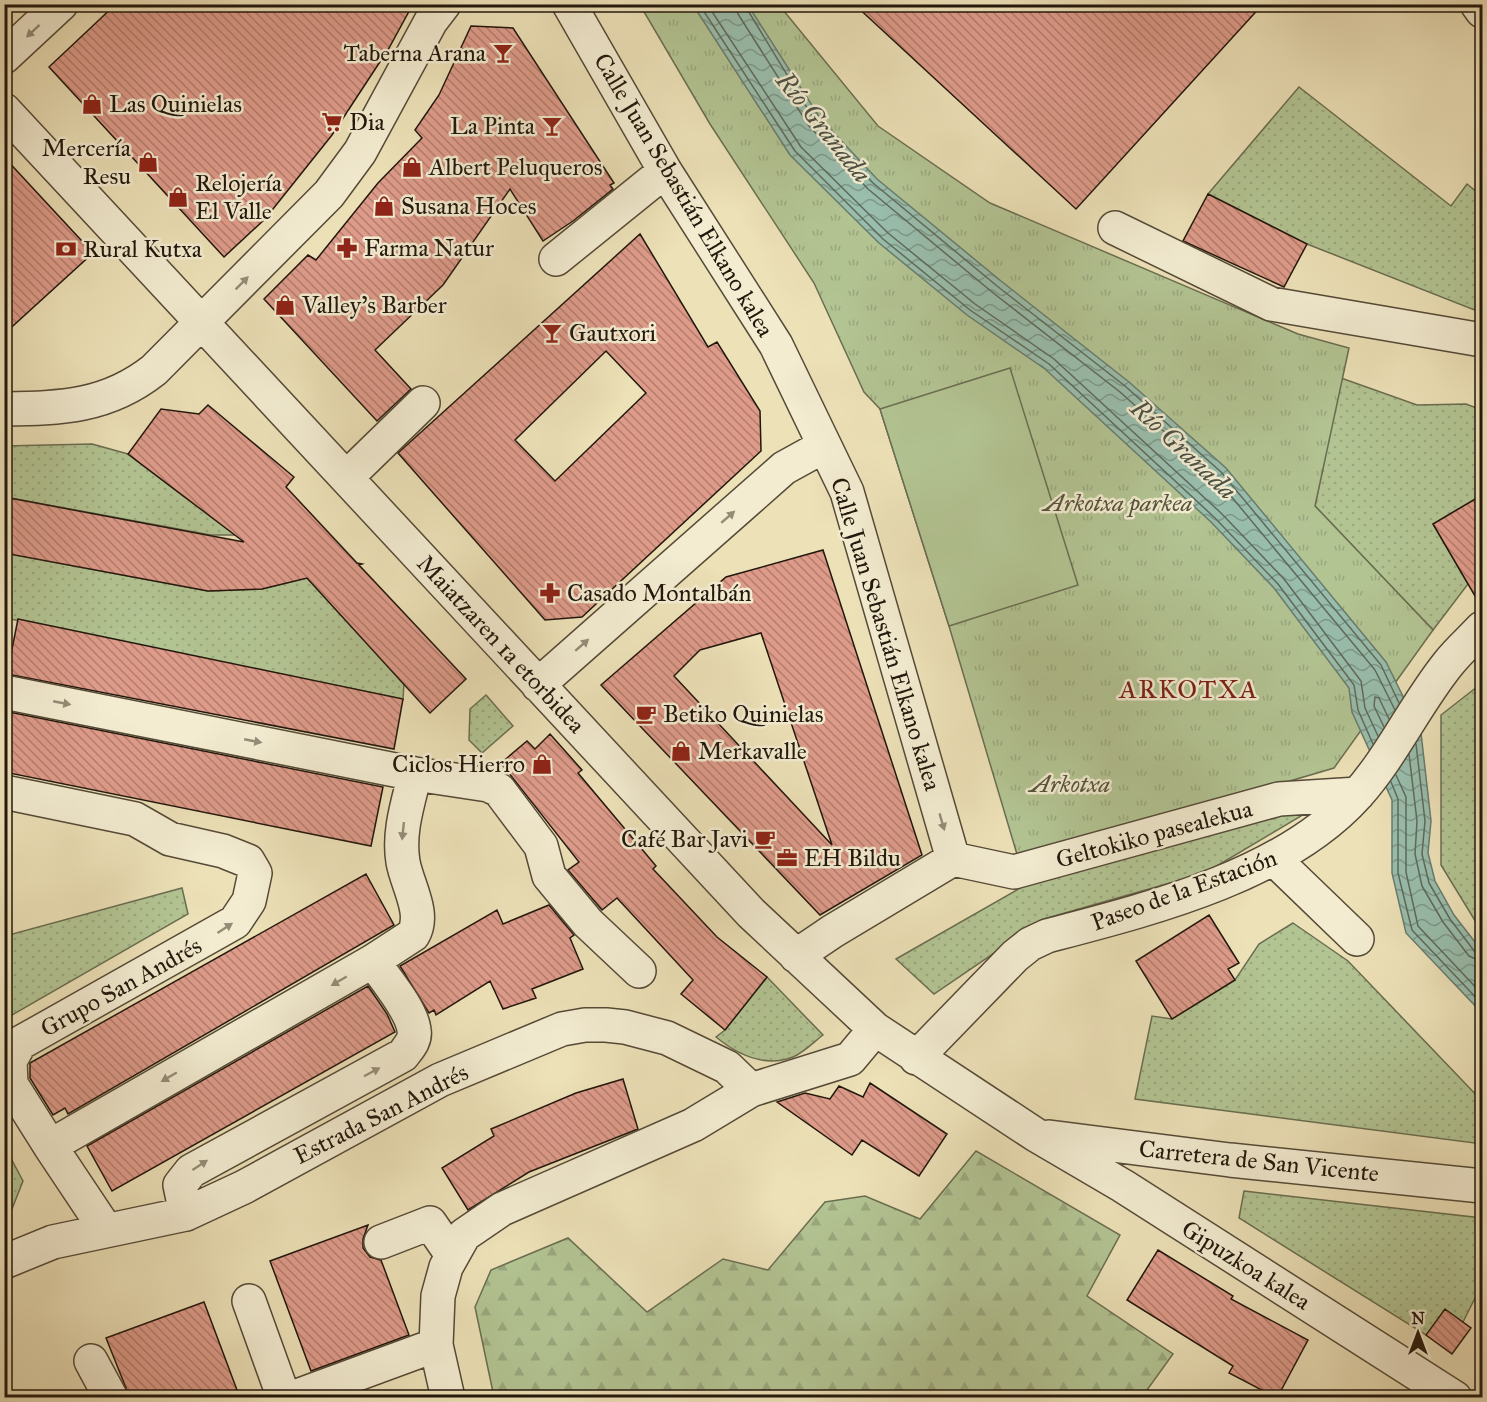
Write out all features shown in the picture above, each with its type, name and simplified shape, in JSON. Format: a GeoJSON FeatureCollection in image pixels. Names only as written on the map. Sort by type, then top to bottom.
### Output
{"type":"FeatureCollection","features":[{"type":"Feature","properties":{"kind":"street"},"geometry":{"type":"LineString","coordinates":[[4,57],[61,4]]}},
{"type":"Feature","properties":{"kind":"street"},"geometry":{"type":"LineString","coordinates":[[4,409],[60,408],[108,398],[133,386],[154,370],[335,186],[360,152],[431,21],[444,4]]}},
{"type":"Feature","properties":{"kind":"street","name":"Calle Juan Sebastián Elkano kalea"},"geometry":{"type":"LineString","coordinates":[[569,4],[665,171],[776,345],[847,492],[953,859]]}},
{"type":"Feature","properties":{"kind":"street"},"geometry":{"type":"LineString","coordinates":[[1477,4],[1482,11]]}},
{"type":"Feature","properties":{"kind":"street","name":"Maiatzaren 1a etorbidea"},"geometry":{"type":"LineString","coordinates":[[4,110],[751,913],[875,1029],[1036,1135]]}},
{"type":"Feature","properties":{"kind":"street"},"geometry":{"type":"LineString","coordinates":[[556,259],[665,171]]}},
{"type":"Feature","properties":{"kind":"street"},"geometry":{"type":"LineString","coordinates":[[1115,228],[1271,304],[1482,340]]}},
{"type":"Feature","properties":{"kind":"street"},"geometry":{"type":"LineString","coordinates":[[347,477],[423,403]]}},
{"type":"Feature","properties":{"kind":"street"},"geometry":{"type":"LineString","coordinates":[[538,685],[784,468],[824,446]]}},
{"type":"Feature","properties":{"kind":"street","name":"Paseo de la Estación"},"geometry":{"type":"LineString","coordinates":[[916,1058],[1015,956],[1030,944],[1047,936],[1190,893],[1275,860],[1319,832],[1358,794],[1448,663],[1482,628]]}},
{"type":"Feature","properties":{"kind":"street"},"geometry":{"type":"LineString","coordinates":[[4,692],[415,774],[488,785],[499,790],[541,846],[549,876],[588,923],[639,971]]}},
{"type":"Feature","properties":{"kind":"street"},"geometry":{"type":"LineString","coordinates":[[50,1146],[408,940],[417,929],[417,913],[403,863],[401,842],[415,774]]}},
{"type":"Feature","properties":{"kind":"street","name":"Grupo San Andrés"},"geometry":{"type":"LineString","coordinates":[[4,792],[135,819],[171,838],[224,851],[248,861],[255,873],[249,901],[235,922],[20,1043],[10,1061],[11,1084],[106,1230]]}},
{"type":"Feature","properties":{"kind":"street","name":"Geltokiko pasealekua"},"geometry":{"type":"LineString","coordinates":[[953,859],[1014,872],[1279,799],[1358,794]]}},
{"type":"Feature","properties":{"kind":"street","name":"Grupo San Andrés"},"geometry":{"type":"LineString","coordinates":[[4,815],[129,840],[171,838]]}},
{"type":"Feature","properties":{"kind":"street"},"geometry":{"type":"LineString","coordinates":[[796,956],[833,931],[953,859]]}},
{"type":"Feature","properties":{"kind":"street"},"geometry":{"type":"LineString","coordinates":[[1275,860],[1357,939]]}},
{"type":"Feature","properties":{"kind":"street"},"geometry":{"type":"LineString","coordinates":[[186,1214],[180,1185],[191,1171],[403,1055],[412,1043],[415,1031],[411,1017],[374,961]]}},
{"type":"Feature","properties":{"kind":"street","name":"Estrada San Andrés"},"geometry":{"type":"LineString","coordinates":[[4,1262],[53,1242],[186,1214],[244,1187],[440,1080],[562,1029],[585,1025],[606,1025],[667,1038],[727,1067],[751,1090]]}},
{"type":"Feature","properties":{"kind":"street"},"geometry":{"type":"LineString","coordinates":[[448,1398],[436,1345],[438,1296],[452,1255],[464,1235],[502,1209],[693,1125],[751,1090],[849,1059],[875,1029]]}},
{"type":"Feature","properties":{"kind":"street","name":"Carretera de San Vicente"},"geometry":{"type":"LineString","coordinates":[[1036,1135],[1230,1160],[1482,1186]]}},
{"type":"Feature","properties":{"kind":"street","name":"Gipuzkoa kalea"},"geometry":{"type":"LineString","coordinates":[[1036,1135],[1123,1186],[1455,1398]]}},
{"type":"Feature","properties":{"kind":"street"},"geometry":{"type":"LineString","coordinates":[[381,1242],[430,1223],[452,1255]]}},
{"type":"Feature","properties":{"kind":"street"},"geometry":{"type":"LineString","coordinates":[[249,1301],[284,1398]]}},
{"type":"Feature","properties":{"kind":"street"},"geometry":{"type":"LineString","coordinates":[[292,1398],[436,1345]]}},
{"type":"Feature","properties":{"kind":"street"},"geometry":{"type":"LineString","coordinates":[[91,1361],[111,1398]]}},
{"type":"Feature","properties":{"kind":"green space","name":"Arkotxa parkea"},"geometry":{"type":"Polygon","coordinates":[[[640,5],[779,5],[878,126],[990,203],[1298,334],[1349,348],[1315,506],[1433,630],[1334,768],[1019,861],[949,626],[880,409],[864,392],[814,283],[710,124],[640,5]]]}},
{"type":"Feature","properties":{"kind":"green space"},"geometry":{"type":"Polygon","coordinates":[[[1299,87],[1451,206],[1467,184],[1482,196],[1482,313],[1307,244],[1208,194],[1299,87]]]}},
{"type":"Feature","properties":{"kind":"green space"},"geometry":{"type":"Polygon","coordinates":[[[1010,368],[1078,585],[949,626],[880,409],[1010,368]]]}},
{"type":"Feature","properties":{"kind":"green space"},"geometry":{"type":"Polygon","coordinates":[[[1341,378],[1417,405],[1466,404],[1482,410],[1482,495],[1433,524],[1468,584],[1433,630],[1315,506],[1341,378]]]}},
{"type":"Feature","properties":{"kind":"green space"},"geometry":{"type":"Polygon","coordinates":[[[92,444],[128,454],[186,498],[267,535],[211,535],[5,497],[4,446],[92,444]]]}},
{"type":"Feature","properties":{"kind":"green space"},"geometry":{"type":"Polygon","coordinates":[[[4,553],[208,591],[262,589],[307,578],[404,684],[403,699],[5,618],[4,553]]]}},
{"type":"Feature","properties":{"kind":"green space"},"geometry":{"type":"Polygon","coordinates":[[[1482,683],[1482,932],[1441,865],[1441,715],[1482,683]]]}},
{"type":"Feature","properties":{"kind":"green space"},"geometry":{"type":"Polygon","coordinates":[[[486,695],[513,726],[482,753],[469,740],[470,709],[486,695]]]}},
{"type":"Feature","properties":{"kind":"green space"},"geometry":{"type":"Polygon","coordinates":[[[1296,805],[1301,816],[1205,873],[1044,919],[934,994],[896,959],[1036,879],[1296,805]]]}},
{"type":"Feature","properties":{"kind":"green space"},"geometry":{"type":"Polygon","coordinates":[[[182,888],[188,914],[5,1019],[5,936],[182,888]]]}},
{"type":"Feature","properties":{"kind":"green space"},"geometry":{"type":"Polygon","coordinates":[[[1293,923],[1348,961],[1482,1101],[1482,1144],[1135,1099],[1152,1016],[1172,1019],[1235,980],[1259,944],[1293,923]]]}},
{"type":"Feature","properties":{"kind":"green space"},"geometry":{"type":"Polygon","coordinates":[[[767,977],[823,1035],[801,1053],[782,1060],[752,1058],[716,1037],[725,1030],[767,977]]]}},
{"type":"Feature","properties":{"kind":"green space"},"geometry":{"type":"Polygon","coordinates":[[[4,1145],[23,1181],[8,1219],[5,1219],[4,1145]]]}},
{"type":"Feature","properties":{"kind":"green space"},"geometry":{"type":"Polygon","coordinates":[[[976,1151],[1120,1235],[1087,1296],[1173,1354],[1142,1397],[494,1397],[475,1307],[491,1270],[568,1238],[647,1312],[723,1259],[768,1270],[825,1202],[865,1196],[920,1219],[976,1151]]]}},
{"type":"Feature","properties":{"kind":"green space"},"geometry":{"type":"Polygon","coordinates":[[[1244,1191],[1482,1218],[1482,1284],[1463,1322],[1426,1335],[1239,1218],[1244,1191]]]}},
{"type":"Feature","properties":{"kind":"water","name":"Río Granada"},"geometry":{"type":"Polygon","coordinates":[[[693,5],[748,5],[820,118],[877,179],[1129,382],[1226,468],[1386,662],[1421,733],[1431,821],[1428,853],[1435,881],[1454,915],[1482,951],[1482,1013],[1406,933],[1392,873],[1392,800],[1352,712],[1349,688],[1274,588],[1211,522],[1045,369],[967,315],[879,243],[790,155],[693,5]]]}},
{"type":"Feature","properties":{"kind":"building"},"geometry":{"type":"Polygon","coordinates":[[[116,4],[413,4],[389,48],[332,135],[265,219],[224,257],[49,67],[116,4]]]}},
{"type":"Feature","properties":{"kind":"building"},"geometry":{"type":"Polygon","coordinates":[[[854,4],[1263,4],[1076,209],[854,4]]]}},
{"type":"Feature","properties":{"kind":"building"},"geometry":{"type":"Polygon","coordinates":[[[471,26],[513,28],[614,183],[610,185],[613,189],[573,221],[543,241],[510,189],[443,285],[375,350],[411,389],[377,421],[264,299],[308,255],[316,260],[378,183],[422,138],[415,130],[439,95],[471,26]]]}},
{"type":"Feature","properties":{"kind":"building"},"geometry":{"type":"Polygon","coordinates":[[[4,157],[93,253],[4,334],[4,157]]]}},
{"type":"Feature","properties":{"kind":"building"},"geometry":{"type":"Polygon","coordinates":[[[1208,194],[1307,244],[1284,287],[1183,241],[1208,194]]]}},
{"type":"Feature","properties":{"kind":"building"},"geometry":{"type":"Polygon","coordinates":[[[640,234],[708,347],[717,342],[760,411],[761,451],[582,617],[545,620],[398,453],[640,234]],[[606,351],[515,440],[555,481],[646,393],[606,351]]]}},
{"type":"Feature","properties":{"kind":"building"},"geometry":{"type":"Polygon","coordinates":[[[208,405],[294,477],[286,487],[357,563],[362,564],[359,565],[466,679],[430,713],[307,578],[262,589],[208,591],[4,553],[4,497],[244,542],[128,454],[161,409],[199,414],[208,405]]]}},
{"type":"Feature","properties":{"kind":"building"},"geometry":{"type":"Polygon","coordinates":[[[1482,495],[1482,608],[1433,524],[1482,495]]]}},
{"type":"Feature","properties":{"kind":"building"},"geometry":{"type":"Polygon","coordinates":[[[823,550],[922,855],[820,915],[601,685],[726,577],[823,550]],[[761,633],[700,650],[674,676],[832,845],[761,633]]]}},
{"type":"Feature","properties":{"kind":"building"},"geometry":{"type":"Polygon","coordinates":[[[18,619],[403,699],[394,749],[7,674],[18,619]]]}},
{"type":"Feature","properties":{"kind":"building"},"geometry":{"type":"Polygon","coordinates":[[[4,711],[383,787],[371,846],[4,772],[4,711]]]}},
{"type":"Feature","properties":{"kind":"building"},"geometry":{"type":"Polygon","coordinates":[[[550,734],[582,770],[578,773],[656,866],[653,869],[717,937],[767,977],[725,1030],[681,994],[693,980],[617,898],[602,910],[568,870],[579,862],[501,763],[527,741],[535,749],[550,734]]]}},
{"type":"Feature","properties":{"kind":"building"},"geometry":{"type":"Polygon","coordinates":[[[366,874],[394,925],[68,1114],[65,1108],[53,1115],[30,1078],[30,1063],[366,874]]]}},
{"type":"Feature","properties":{"kind":"building"},"geometry":{"type":"Polygon","coordinates":[[[549,905],[574,935],[570,938],[583,969],[532,989],[536,998],[503,1009],[490,981],[436,1015],[434,1010],[429,1013],[400,966],[497,910],[503,924],[549,905]]]}},
{"type":"Feature","properties":{"kind":"building"},"geometry":{"type":"Polygon","coordinates":[[[1209,915],[1239,963],[1228,969],[1235,980],[1172,1019],[1136,961],[1209,915]]]}},
{"type":"Feature","properties":{"kind":"building"},"geometry":{"type":"Polygon","coordinates":[[[368,986],[387,1014],[395,1032],[112,1191],[87,1146],[368,986]]]}},
{"type":"Feature","properties":{"kind":"building"},"geometry":{"type":"Polygon","coordinates":[[[623,1079],[638,1129],[529,1172],[468,1210],[442,1168],[494,1136],[491,1129],[576,1093],[623,1079]]]}},
{"type":"Feature","properties":{"kind":"building"},"geometry":{"type":"Polygon","coordinates":[[[870,1083],[947,1134],[919,1176],[862,1140],[852,1155],[777,1102],[805,1093],[830,1099],[839,1086],[863,1097],[870,1083]]]}},
{"type":"Feature","properties":{"kind":"building"},"geometry":{"type":"Polygon","coordinates":[[[368,1225],[363,1239],[363,1248],[370,1257],[381,1260],[409,1335],[311,1371],[270,1261],[368,1225]]]}},
{"type":"Feature","properties":{"kind":"building"},"geometry":{"type":"Polygon","coordinates":[[[1158,1250],[1233,1296],[1231,1299],[1308,1340],[1277,1398],[1229,1373],[1233,1366],[1127,1300],[1158,1250]]]}},
{"type":"Feature","properties":{"kind":"building"},"geometry":{"type":"Polygon","coordinates":[[[204,1302],[240,1398],[130,1398],[106,1338],[204,1302]]]}},
{"type":"Feature","properties":{"kind":"building"},"geometry":{"type":"Polygon","coordinates":[[[1445,1309],[1471,1328],[1452,1354],[1426,1335],[1445,1309]]]}},
{"type":"Feature","properties":{"kind":"place","name":"Taberna Arana"},"geometry":{"type":"Point","coordinates":[503,53]}},
{"type":"Feature","properties":{"kind":"place","name":"Las Quinielas"},"geometry":{"type":"Point","coordinates":[92,104]}},
{"type":"Feature","properties":{"kind":"place","name":"Dia"},"geometry":{"type":"Point","coordinates":[332,122]}},
{"type":"Feature","properties":{"kind":"place","name":"La Pinta"},"geometry":{"type":"Point","coordinates":[552,126]}},
{"type":"Feature","properties":{"kind":"place","name":"Mercería Resu"},"geometry":{"type":"Point","coordinates":[148,162]}},
{"type":"Feature","properties":{"kind":"place","name":"Albert Peluqueros"},"geometry":{"type":"Point","coordinates":[412,167]}},
{"type":"Feature","properties":{"kind":"place","name":"Relojería El Valle"},"geometry":{"type":"Point","coordinates":[178,197]}},
{"type":"Feature","properties":{"kind":"place","name":"Susana Hoces"},"geometry":{"type":"Point","coordinates":[384,206]}},
{"type":"Feature","properties":{"kind":"place","name":"Farma Natur"},"geometry":{"type":"Point","coordinates":[347,248]}},
{"type":"Feature","properties":{"kind":"place","name":"Rural Kutxa"},"geometry":{"type":"Point","coordinates":[66,249]}},
{"type":"Feature","properties":{"kind":"place","name":"Valley's Barber"},"geometry":{"type":"Point","coordinates":[285,305]}},
{"type":"Feature","properties":{"kind":"place","name":"Gautxori"},"geometry":{"type":"Point","coordinates":[552,333]}},
{"type":"Feature","properties":{"kind":"place","name":"Casado Montalbán"},"geometry":{"type":"Point","coordinates":[550,593]}},
{"type":"Feature","properties":{"kind":"place","name":"Betiko Quinielas"},"geometry":{"type":"Point","coordinates":[646,714]}},
{"type":"Feature","properties":{"kind":"place","name":"Merkavalle"},"geometry":{"type":"Point","coordinates":[681,751]}},
{"type":"Feature","properties":{"kind":"place","name":"Ciclos Hierro"},"geometry":{"type":"Point","coordinates":[542,764]}},
{"type":"Feature","properties":{"kind":"place","name":"Café Bar Javi"},"geometry":{"type":"Point","coordinates":[765,839]}},
{"type":"Feature","properties":{"kind":"place","name":"EH Bildu"},"geometry":{"type":"Point","coordinates":[787,858]}},
{"type":"Feature","properties":{"kind":"district","name":"ARKOTXA"},"geometry":{"type":"Point","coordinates":[1189,689]}},
{"type":"Feature","properties":{"kind":"park label","name":"Arkotxa"},"geometry":{"type":"Point","coordinates":[1070,784]}}]}
